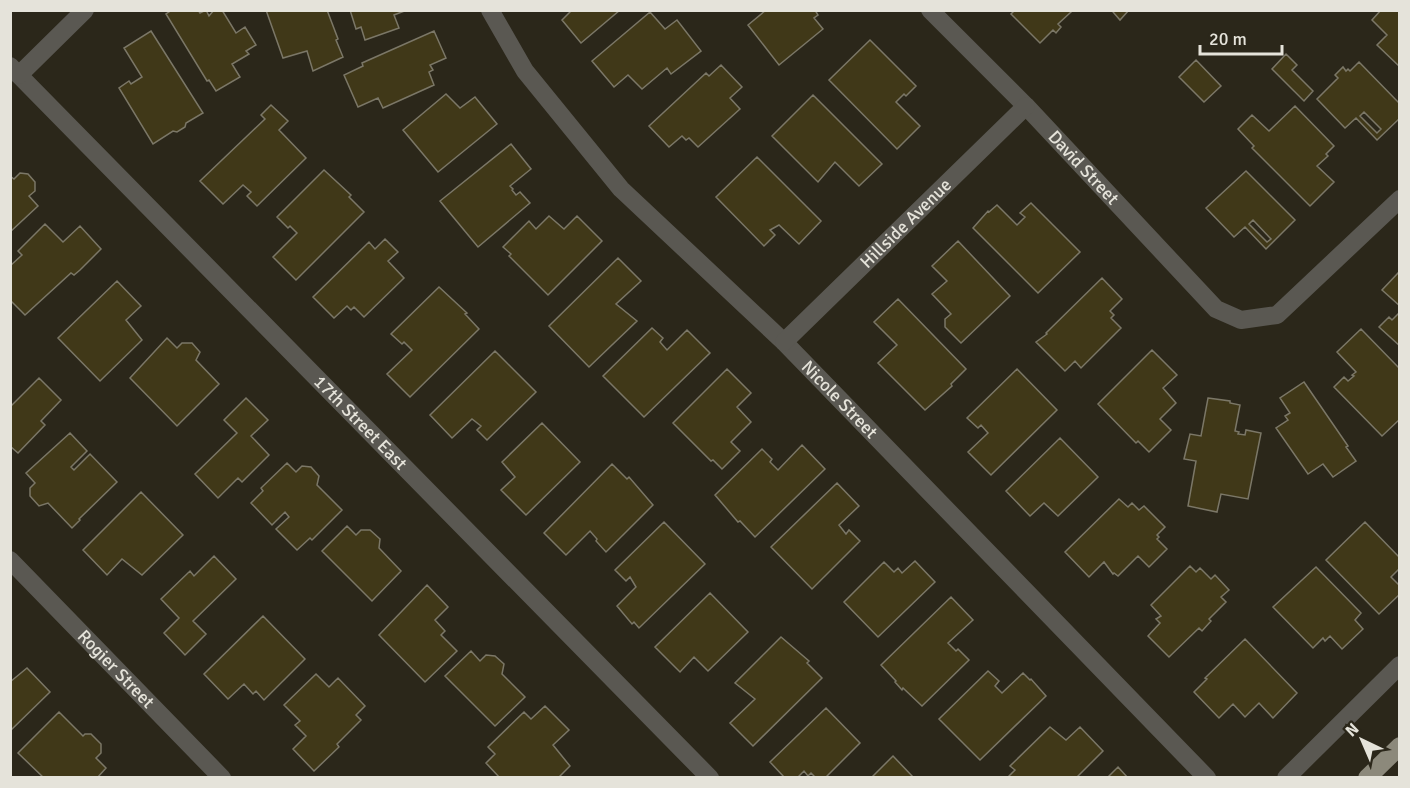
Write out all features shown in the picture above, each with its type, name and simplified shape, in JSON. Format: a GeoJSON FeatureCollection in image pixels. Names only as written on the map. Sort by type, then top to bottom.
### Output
{"type":"FeatureCollection","features":[{"type":"Feature","properties":{"kind":"main road"},"geometry":{"type":"LineString","coordinates":[[1367,777],[1400,746]]}},
{"type":"Feature","properties":{"kind":"street"},"geometry":{"type":"LineString","coordinates":[[15,71],[85,10]]}},
{"type":"Feature","properties":{"kind":"street","name":"Nicole Street"},"geometry":{"type":"LineString","coordinates":[[490,10],[525,71],[621,189],[784,342],[1207,777]]}},
{"type":"Feature","properties":{"kind":"street","name":"David Street"},"geometry":{"type":"LineString","coordinates":[[930,10],[1026,106],[1216,309],[1241,320],[1277,315],[1400,200]]}},
{"type":"Feature","properties":{"kind":"street","name":"17th Street East"},"geometry":{"type":"LineString","coordinates":[[15,71],[710,777]]}},
{"type":"Feature","properties":{"kind":"street","name":"Hillside Avenue"},"geometry":{"type":"LineString","coordinates":[[784,342],[1026,106]]}},
{"type":"Feature","properties":{"kind":"street","name":"Rogier Street"},"geometry":{"type":"LineString","coordinates":[[10,560],[222,777]]}},
{"type":"Feature","properties":{"kind":"street"},"geometry":{"type":"LineString","coordinates":[[1286,777],[1400,665]]}},
{"type":"Feature","properties":{"kind":"building"},"geometry":{"type":"Polygon","coordinates":[[[172,10],[198,10],[200,13],[206,10],[209,16],[214,10],[222,10],[236,33],[245,27],[256,45],[246,51],[249,54],[232,64],[240,77],[216,91],[209,80],[207,81],[166,14],[172,10]]]}},
{"type":"Feature","properties":{"kind":"building"},"geometry":{"type":"Polygon","coordinates":[[[266,10],[327,10],[343,57],[313,71],[307,51],[283,58],[266,10]]]}},
{"type":"Feature","properties":{"kind":"building"},"geometry":{"type":"Polygon","coordinates":[[[350,10],[407,10],[394,15],[399,28],[365,40],[361,27],[356,29],[350,10]]]}},
{"type":"Feature","properties":{"kind":"building"},"geometry":{"type":"Polygon","coordinates":[[[572,10],[620,10],[581,43],[562,20],[572,10]]]}},
{"type":"Feature","properties":{"kind":"building"},"geometry":{"type":"Polygon","coordinates":[[[766,10],[815,10],[818,15],[814,18],[823,29],[779,65],[748,25],[766,10]]]}},
{"type":"Feature","properties":{"kind":"building"},"geometry":{"type":"Polygon","coordinates":[[[1015,10],[1069,10],[1071,12],[1058,24],[1061,27],[1056,33],[1053,30],[1040,43],[1011,14],[1015,10]]]}},
{"type":"Feature","properties":{"kind":"building"},"geometry":{"type":"Polygon","coordinates":[[[1114,10],[1129,10],[1120,20],[1113,12],[1114,10]]]}},
{"type":"Feature","properties":{"kind":"building"},"geometry":{"type":"Polygon","coordinates":[[[1381,10],[1400,10],[1400,67],[1377,45],[1387,35],[1372,20],[1381,10]]]}},
{"type":"Feature","properties":{"kind":"building"},"geometry":{"type":"Polygon","coordinates":[[[650,12],[665,29],[677,20],[701,51],[671,74],[667,68],[642,89],[628,75],[614,87],[592,61],[650,12]]]}},
{"type":"Feature","properties":{"kind":"building"},"geometry":{"type":"Polygon","coordinates":[[[151,31],[203,113],[186,123],[185,127],[177,132],[173,131],[153,144],[119,88],[129,81],[131,84],[142,77],[124,48],[151,31]]]}},
{"type":"Feature","properties":{"kind":"building"},"geometry":{"type":"Polygon","coordinates":[[[434,31],[446,58],[430,65],[433,70],[429,72],[434,85],[383,108],[378,98],[358,107],[344,75],[363,66],[362,63],[434,31]]]}},
{"type":"Feature","properties":{"kind":"building"},"geometry":{"type":"Polygon","coordinates":[[[870,40],[916,86],[896,102],[920,126],[897,149],[829,80],[870,40]]]}},
{"type":"Feature","properties":{"kind":"building"},"geometry":{"type":"Polygon","coordinates":[[[1286,54],[1297,65],[1292,70],[1313,91],[1304,101],[1272,69],[1286,54]]]}},
{"type":"Feature","properties":{"kind":"building"},"geometry":{"type":"Polygon","coordinates":[[[1196,60],[1221,86],[1204,102],[1179,77],[1196,60]]]}},
{"type":"Feature","properties":{"kind":"building"},"geometry":{"type":"Polygon","coordinates":[[[1359,62],[1400,104],[1400,118],[1377,140],[1356,118],[1345,128],[1317,99],[1338,78],[1335,75],[1343,67],[1346,71],[1348,69],[1350,71],[1359,62]],[[1364,112],[1360,116],[1377,133],[1381,129],[1364,112]]]}},
{"type":"Feature","properties":{"kind":"building"},"geometry":{"type":"Polygon","coordinates":[[[721,65],[742,87],[730,98],[740,109],[698,147],[689,138],[686,140],[682,136],[669,147],[649,126],[706,73],[709,76],[721,65]]]}},
{"type":"Feature","properties":{"kind":"building"},"geometry":{"type":"Polygon","coordinates":[[[446,94],[460,108],[475,97],[497,124],[438,172],[403,130],[446,94]]]}},
{"type":"Feature","properties":{"kind":"building"},"geometry":{"type":"Polygon","coordinates":[[[813,95],[882,164],[859,186],[835,162],[818,182],[772,136],[813,95]]]}},
{"type":"Feature","properties":{"kind":"building"},"geometry":{"type":"Polygon","coordinates":[[[271,105],[288,121],[279,130],[306,158],[257,206],[247,196],[251,192],[243,185],[223,204],[200,181],[265,119],[261,115],[271,105]]]}},
{"type":"Feature","properties":{"kind":"building"},"geometry":{"type":"Polygon","coordinates":[[[1295,106],[1334,146],[1326,154],[1328,156],[1317,166],[1334,182],[1310,206],[1252,148],[1254,146],[1238,129],[1252,115],[1269,131],[1295,106]]]}},
{"type":"Feature","properties":{"kind":"building"},"geometry":{"type":"Polygon","coordinates":[[[511,144],[531,169],[510,186],[516,195],[520,192],[530,203],[478,247],[440,201],[511,144]]]}},
{"type":"Feature","properties":{"kind":"building"},"geometry":{"type":"Polygon","coordinates":[[[757,157],[821,221],[799,244],[779,225],[770,230],[775,235],[764,246],[716,197],[757,157]]]}},
{"type":"Feature","properties":{"kind":"building"},"geometry":{"type":"Polygon","coordinates":[[[324,170],[351,195],[349,197],[364,212],[296,280],[273,257],[297,233],[277,217],[324,170]]]}},
{"type":"Feature","properties":{"kind":"building"},"geometry":{"type":"Polygon","coordinates":[[[1246,171],[1295,220],[1266,249],[1245,227],[1234,237],[1206,208],[1246,171]],[[1253,220],[1249,224],[1267,242],[1271,239],[1253,220]]]}},
{"type":"Feature","properties":{"kind":"building"},"geometry":{"type":"Polygon","coordinates":[[[20,173],[28,174],[35,182],[35,191],[29,196],[38,206],[10,232],[10,176],[14,179],[20,173]]]}},
{"type":"Feature","properties":{"kind":"building"},"geometry":{"type":"Polygon","coordinates":[[[1031,203],[1080,252],[1038,293],[973,228],[988,211],[997,205],[1017,225],[1025,217],[1020,213],[1031,203]]]}},
{"type":"Feature","properties":{"kind":"building"},"geometry":{"type":"Polygon","coordinates":[[[549,216],[564,229],[577,216],[602,241],[548,295],[503,247],[529,221],[536,229],[549,216]]]}},
{"type":"Feature","properties":{"kind":"building"},"geometry":{"type":"Polygon","coordinates":[[[45,224],[63,242],[80,226],[101,249],[80,270],[74,275],[71,273],[25,315],[10,300],[10,266],[22,255],[18,251],[45,224]]]}},
{"type":"Feature","properties":{"kind":"building"},"geometry":{"type":"Polygon","coordinates":[[[385,239],[398,252],[388,261],[404,278],[364,317],[354,307],[351,310],[347,306],[334,318],[313,297],[369,242],[375,249],[385,239]]]}},
{"type":"Feature","properties":{"kind":"building"},"geometry":{"type":"Polygon","coordinates":[[[958,241],[1010,296],[961,343],[945,327],[945,319],[951,314],[932,294],[947,281],[932,266],[958,241]]]}},
{"type":"Feature","properties":{"kind":"building"},"geometry":{"type":"Polygon","coordinates":[[[618,258],[641,281],[616,304],[637,321],[589,367],[549,326],[618,258]]]}},
{"type":"Feature","properties":{"kind":"building"},"geometry":{"type":"Polygon","coordinates":[[[1400,271],[1400,306],[1382,290],[1400,271]]]}},
{"type":"Feature","properties":{"kind":"building"},"geometry":{"type":"Polygon","coordinates":[[[1102,278],[1122,299],[1110,311],[1114,315],[1111,318],[1121,328],[1081,368],[1075,361],[1065,371],[1036,342],[1047,334],[1102,278]]]}},
{"type":"Feature","properties":{"kind":"building"},"geometry":{"type":"Polygon","coordinates":[[[117,281],[141,306],[126,320],[142,340],[100,381],[58,338],[117,281]]]}},
{"type":"Feature","properties":{"kind":"building"},"geometry":{"type":"Polygon","coordinates":[[[439,287],[467,313],[465,314],[479,329],[410,397],[387,374],[412,350],[391,334],[439,287]]]}},
{"type":"Feature","properties":{"kind":"building"},"geometry":{"type":"Polygon","coordinates":[[[898,299],[966,369],[951,384],[952,386],[925,410],[878,363],[897,345],[874,322],[898,299]]]}},
{"type":"Feature","properties":{"kind":"building"},"geometry":{"type":"Polygon","coordinates":[[[1400,312],[1400,346],[1379,327],[1389,317],[1392,320],[1400,312]]]}},
{"type":"Feature","properties":{"kind":"building"},"geometry":{"type":"Polygon","coordinates":[[[652,328],[663,338],[660,342],[667,350],[687,330],[710,353],[644,417],[603,376],[652,328]]]}},
{"type":"Feature","properties":{"kind":"building"},"geometry":{"type":"Polygon","coordinates":[[[1361,329],[1400,369],[1400,419],[1382,436],[1334,387],[1344,377],[1348,381],[1356,372],[1337,352],[1361,329]]]}},
{"type":"Feature","properties":{"kind":"building"},"geometry":{"type":"Polygon","coordinates":[[[167,338],[177,348],[182,343],[192,343],[200,352],[196,360],[219,384],[177,426],[130,378],[167,338]]]}},
{"type":"Feature","properties":{"kind":"building"},"geometry":{"type":"Polygon","coordinates":[[[1152,350],[1177,375],[1163,388],[1176,403],[1160,419],[1171,430],[1149,452],[1138,441],[1136,443],[1098,404],[1152,350]]]}},
{"type":"Feature","properties":{"kind":"building"},"geometry":{"type":"Polygon","coordinates":[[[495,351],[536,392],[487,440],[477,430],[481,426],[472,419],[452,438],[430,415],[495,351]]]}},
{"type":"Feature","properties":{"kind":"building"},"geometry":{"type":"Polygon","coordinates":[[[727,369],[751,393],[737,407],[751,422],[731,442],[740,451],[722,469],[673,423],[727,369]]]}},
{"type":"Feature","properties":{"kind":"building"},"geometry":{"type":"Polygon","coordinates":[[[1017,369],[1057,410],[991,475],[968,452],[988,433],[981,425],[978,428],[967,418],[1017,369]]]}},
{"type":"Feature","properties":{"kind":"building"},"geometry":{"type":"Polygon","coordinates":[[[39,378],[61,400],[41,421],[45,425],[18,453],[10,446],[10,407],[39,378]]]}},
{"type":"Feature","properties":{"kind":"building"},"geometry":{"type":"Polygon","coordinates":[[[1304,382],[1356,461],[1333,477],[1323,464],[1308,474],[1276,428],[1288,420],[1285,416],[1290,413],[1280,398],[1304,382]]]}},
{"type":"Feature","properties":{"kind":"building"},"geometry":{"type":"Polygon","coordinates":[[[246,398],[268,420],[251,436],[269,455],[242,482],[238,478],[218,498],[195,474],[237,433],[224,420],[246,398]]]}},
{"type":"Feature","properties":{"kind":"building"},"geometry":{"type":"Polygon","coordinates":[[[1208,398],[1240,405],[1235,431],[1239,432],[1238,434],[1245,435],[1246,430],[1261,433],[1248,499],[1221,494],[1217,512],[1188,506],[1196,461],[1184,459],[1190,434],[1201,436],[1208,398]]]}},
{"type":"Feature","properties":{"kind":"building"},"geometry":{"type":"Polygon","coordinates":[[[542,423],[580,462],[526,515],[501,490],[515,477],[502,462],[542,423]]]}},
{"type":"Feature","properties":{"kind":"building"},"geometry":{"type":"Polygon","coordinates":[[[70,433],[87,451],[71,467],[74,470],[90,454],[117,482],[72,528],[48,503],[39,506],[30,496],[30,488],[35,483],[26,473],[70,433]]]}},
{"type":"Feature","properties":{"kind":"building"},"geometry":{"type":"Polygon","coordinates":[[[1060,438],[1098,477],[1058,516],[1044,503],[1030,516],[1006,491],[1060,438]]]}},
{"type":"Feature","properties":{"kind":"building"},"geometry":{"type":"Polygon","coordinates":[[[802,445],[825,469],[755,537],[740,521],[738,522],[715,495],[762,449],[772,459],[770,462],[778,470],[802,445]]]}},
{"type":"Feature","properties":{"kind":"building"},"geometry":{"type":"Polygon","coordinates":[[[287,463],[296,472],[302,466],[311,467],[319,476],[317,485],[342,510],[312,540],[310,538],[297,550],[276,529],[289,517],[285,512],[272,525],[251,503],[263,491],[261,488],[287,463]]]}},
{"type":"Feature","properties":{"kind":"building"},"geometry":{"type":"Polygon","coordinates":[[[612,464],[627,479],[629,477],[653,505],[606,552],[590,531],[566,555],[544,533],[612,464]]]}},
{"type":"Feature","properties":{"kind":"building"},"geometry":{"type":"Polygon","coordinates":[[[837,483],[859,506],[839,525],[846,534],[849,530],[860,541],[812,589],[771,547],[837,483]]]}},
{"type":"Feature","properties":{"kind":"building"},"geometry":{"type":"Polygon","coordinates":[[[141,492],[183,535],[142,575],[122,559],[107,575],[83,550],[141,492]]]}},
{"type":"Feature","properties":{"kind":"building"},"geometry":{"type":"Polygon","coordinates":[[[1119,499],[1128,507],[1132,503],[1139,510],[1144,506],[1165,527],[1157,535],[1159,537],[1157,539],[1167,549],[1149,567],[1138,556],[1118,576],[1113,574],[1104,562],[1089,577],[1065,552],[1119,499]]]}},
{"type":"Feature","properties":{"kind":"building"},"geometry":{"type":"Polygon","coordinates":[[[664,522],[705,564],[639,628],[634,622],[632,624],[617,606],[636,587],[630,577],[626,581],[615,570],[664,522]]]}},
{"type":"Feature","properties":{"kind":"building"},"geometry":{"type":"Polygon","coordinates":[[[1365,522],[1400,558],[1400,568],[1391,577],[1400,586],[1400,594],[1379,614],[1326,560],[1365,522]]]}},
{"type":"Feature","properties":{"kind":"building"},"geometry":{"type":"Polygon","coordinates":[[[347,526],[356,535],[361,530],[370,530],[380,539],[379,548],[401,571],[372,601],[322,551],[347,526]]]}},
{"type":"Feature","properties":{"kind":"building"},"geometry":{"type":"Polygon","coordinates":[[[214,556],[236,579],[193,621],[206,634],[185,655],[164,633],[179,618],[161,599],[190,571],[194,576],[214,556]]]}},
{"type":"Feature","properties":{"kind":"building"},"geometry":{"type":"Polygon","coordinates":[[[915,561],[935,582],[878,637],[844,602],[884,562],[894,572],[898,568],[902,573],[915,561]]]}},
{"type":"Feature","properties":{"kind":"building"},"geometry":{"type":"Polygon","coordinates":[[[1190,566],[1196,572],[1200,568],[1211,579],[1215,575],[1229,590],[1221,597],[1226,602],[1209,619],[1211,621],[1202,631],[1199,628],[1169,657],[1148,636],[1160,623],[1156,619],[1161,616],[1151,605],[1190,566]]]}},
{"type":"Feature","properties":{"kind":"building"},"geometry":{"type":"Polygon","coordinates":[[[1316,567],[1361,613],[1355,620],[1363,629],[1342,649],[1330,636],[1325,641],[1323,638],[1313,648],[1273,607],[1316,567]]]}},
{"type":"Feature","properties":{"kind":"building"},"geometry":{"type":"Polygon","coordinates":[[[427,585],[448,607],[435,620],[445,631],[441,635],[457,651],[425,682],[379,635],[427,585]]]}},
{"type":"Feature","properties":{"kind":"building"},"geometry":{"type":"Polygon","coordinates":[[[710,593],[748,632],[708,671],[694,657],[680,672],[655,647],[710,593]]]}},
{"type":"Feature","properties":{"kind":"building"},"geometry":{"type":"Polygon","coordinates":[[[951,597],[973,620],[948,643],[969,660],[922,706],[903,688],[902,690],[881,665],[951,597]]]}},
{"type":"Feature","properties":{"kind":"building"},"geometry":{"type":"Polygon","coordinates":[[[263,616],[305,659],[264,700],[256,691],[253,694],[244,684],[228,699],[204,674],[263,616]]]}},
{"type":"Feature","properties":{"kind":"building"},"geometry":{"type":"Polygon","coordinates":[[[781,637],[809,661],[807,663],[822,678],[753,746],[730,723],[755,699],[735,683],[781,637]]]}},
{"type":"Feature","properties":{"kind":"building"},"geometry":{"type":"Polygon","coordinates":[[[1245,639],[1297,693],[1273,718],[1259,703],[1245,717],[1233,704],[1219,718],[1194,692],[1245,639]]]}},
{"type":"Feature","properties":{"kind":"building"},"geometry":{"type":"Polygon","coordinates":[[[471,651],[480,661],[486,655],[495,656],[504,664],[502,674],[525,697],[495,726],[445,676],[471,651]]]}},
{"type":"Feature","properties":{"kind":"building"},"geometry":{"type":"Polygon","coordinates":[[[27,668],[50,692],[10,731],[10,682],[27,668]]]}},
{"type":"Feature","properties":{"kind":"building"},"geometry":{"type":"Polygon","coordinates":[[[988,671],[999,681],[995,686],[1002,693],[1023,673],[1046,696],[980,760],[939,719],[988,671]]]}},
{"type":"Feature","properties":{"kind":"building"},"geometry":{"type":"Polygon","coordinates":[[[316,674],[329,687],[338,678],[365,706],[356,715],[361,720],[337,744],[339,747],[314,771],[293,749],[306,736],[295,725],[300,721],[284,705],[316,674]]]}},
{"type":"Feature","properties":{"kind":"building"},"geometry":{"type":"Polygon","coordinates":[[[545,706],[569,730],[553,745],[570,766],[558,778],[500,778],[486,763],[495,754],[488,747],[524,712],[531,719],[545,706]]]}},
{"type":"Feature","properties":{"kind":"building"},"geometry":{"type":"Polygon","coordinates":[[[826,708],[860,743],[825,778],[816,778],[811,773],[808,776],[804,771],[797,778],[785,778],[770,762],[826,708]]]}},
{"type":"Feature","properties":{"kind":"building"},"geometry":{"type":"Polygon","coordinates":[[[59,712],[83,736],[91,734],[101,744],[101,753],[96,758],[106,768],[97,778],[44,778],[18,753],[59,712]]]}},
{"type":"Feature","properties":{"kind":"building"},"geometry":{"type":"Polygon","coordinates":[[[1050,727],[1066,740],[1080,727],[1103,751],[1076,778],[1007,778],[1015,770],[1010,766],[1050,727]]]}},
{"type":"Feature","properties":{"kind":"building"},"geometry":{"type":"Polygon","coordinates":[[[893,756],[914,778],[871,778],[893,756]]]}},
{"type":"Feature","properties":{"kind":"building"},"geometry":{"type":"Polygon","coordinates":[[[1118,767],[1128,778],[1107,778],[1118,767]]]}}]}
